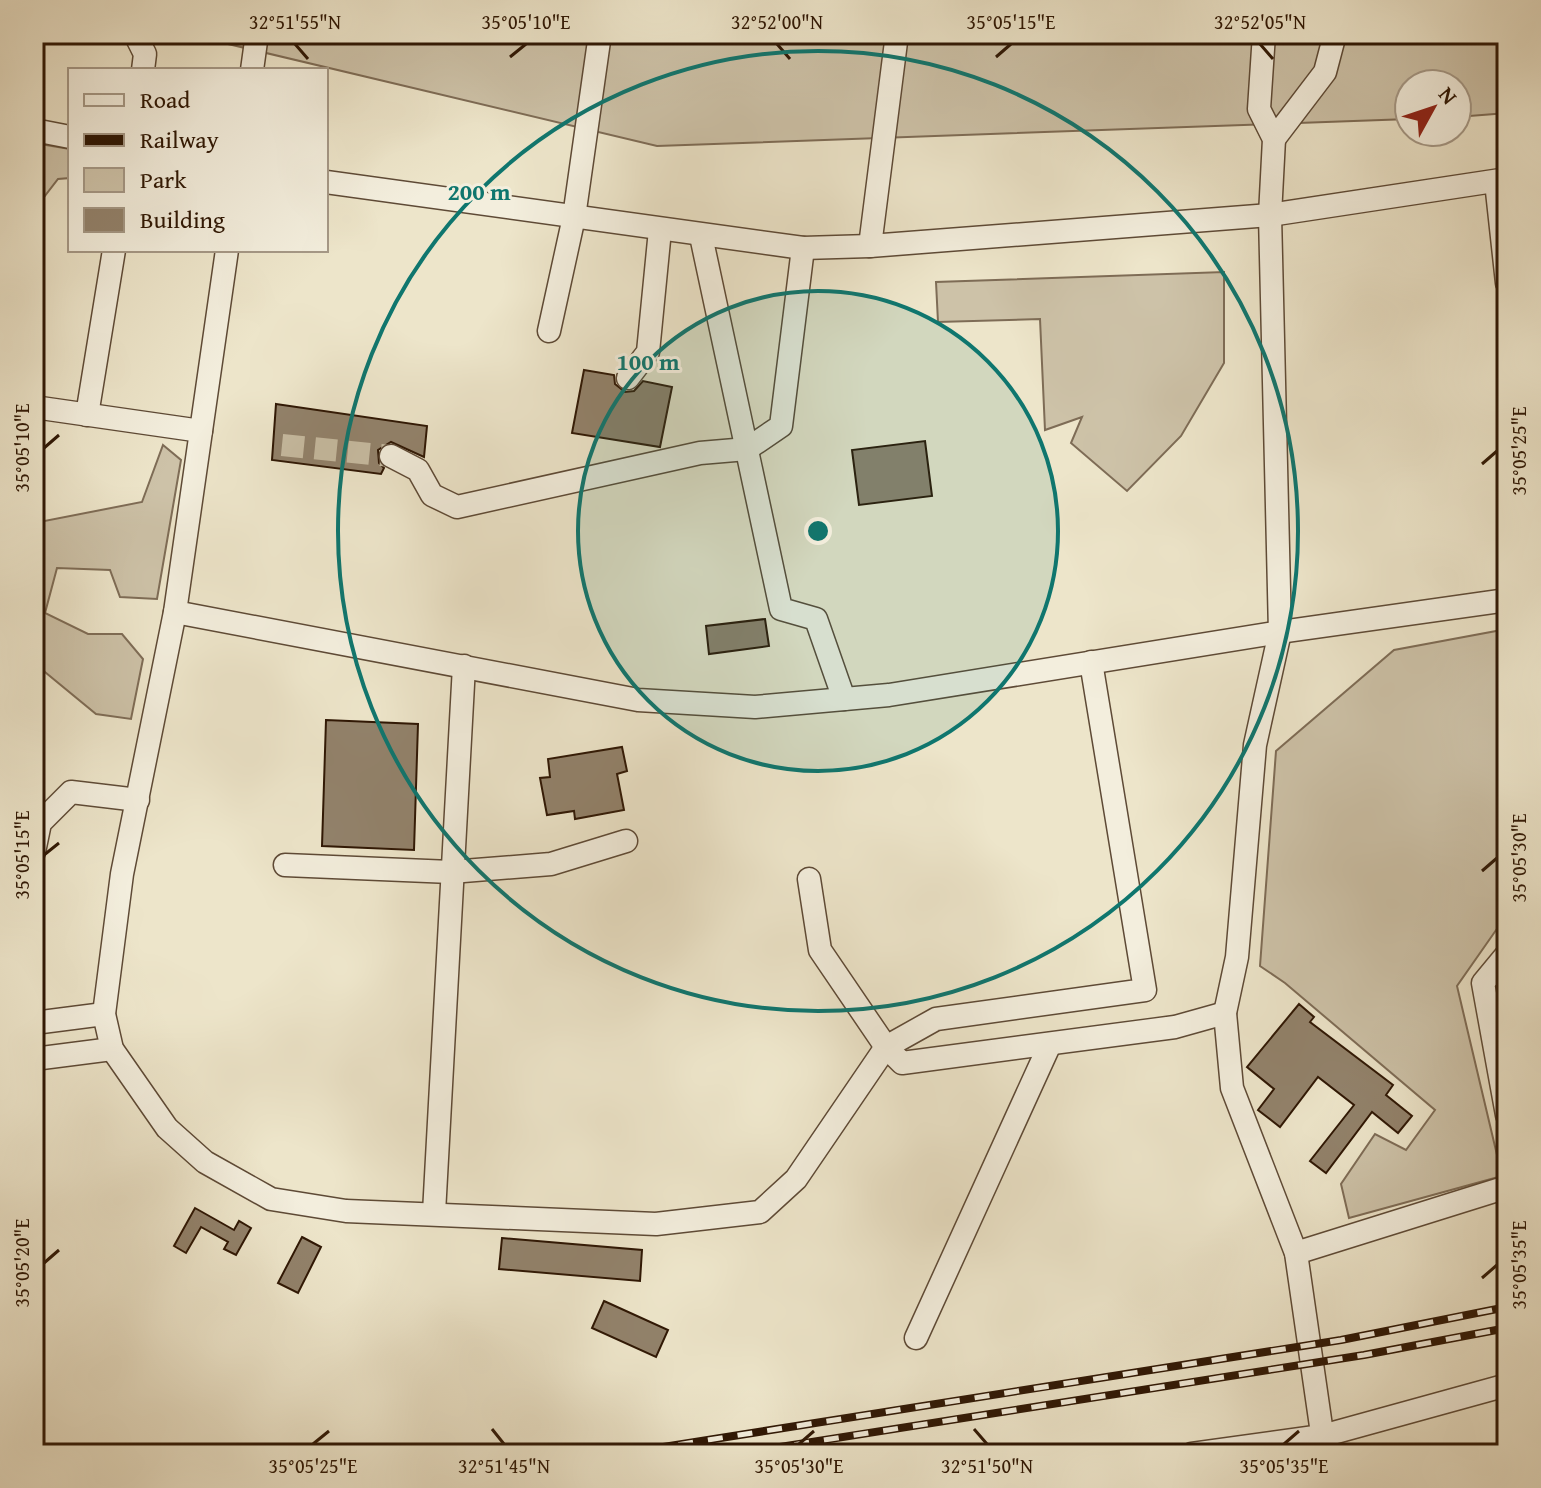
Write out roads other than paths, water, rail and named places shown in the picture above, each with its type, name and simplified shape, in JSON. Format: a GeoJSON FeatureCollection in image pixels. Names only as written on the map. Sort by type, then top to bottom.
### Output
{"type":"FeatureCollection","features":[{"type":"Feature","properties":{"kind":"street"},"geometry":{"type":"LineString","coordinates":[[135,34],[145,54],[143,68]]}},
{"type":"Feature","properties":{"kind":"street"},"geometry":{"type":"LineString","coordinates":[[252,68],[257,34]]}},
{"type":"Feature","properties":{"kind":"street"},"geometry":{"type":"LineString","coordinates":[[549,331],[574,217],[600,34]]}},
{"type":"Feature","properties":{"kind":"street"},"geometry":{"type":"LineString","coordinates":[[870,246],[897,34]]}},
{"type":"Feature","properties":{"kind":"street"},"geometry":{"type":"LineString","coordinates":[[1264,34],[1259,109],[1274,139],[1270,215],[1280,632],[1255,745],[1237,957],[1225,1013],[1232,1088],[1296,1253],[1324,1445]]}},
{"type":"Feature","properties":{"kind":"street"},"geometry":{"type":"LineString","coordinates":[[1274,139],[1325,72],[1335,34]]}},
{"type":"Feature","properties":{"kind":"street"},"geometry":{"type":"LineString","coordinates":[[34,130],[68,137]]}},
{"type":"Feature","properties":{"kind":"street"},"geometry":{"type":"LineString","coordinates":[[328,182],[803,248],[870,246],[1270,215],[1502,181],[1507,283]]}},
{"type":"Feature","properties":{"kind":"street"},"geometry":{"type":"LineString","coordinates":[[628,378],[648,352],[660,230]]}},
{"type":"Feature","properties":{"kind":"street"},"geometry":{"type":"LineString","coordinates":[[701,236],[781,609],[816,619],[844,699]]}},
{"type":"Feature","properties":{"kind":"street"},"geometry":{"type":"LineString","coordinates":[[391,456],[418,470],[432,495],[457,507],[700,453],[747,449],[781,426],[803,248]]}},
{"type":"Feature","properties":{"kind":"street"},"geometry":{"type":"LineString","coordinates":[[87,415],[114,252]]}},
{"type":"Feature","properties":{"kind":"street"},"geometry":{"type":"LineString","coordinates":[[227,252],[175,612],[122,874],[104,1014],[112,1049],[167,1128],[205,1162],[271,1199],[346,1211],[656,1224],[760,1212],[796,1179],[886,1047],[936,1019],[1145,990],[1091,662]]}},
{"type":"Feature","properties":{"kind":"street"},"geometry":{"type":"LineString","coordinates":[[34,407],[201,431]]}},
{"type":"Feature","properties":{"kind":"street"},"geometry":{"type":"LineString","coordinates":[[175,612],[638,700],[755,707],[844,699],[1507,600]]}},
{"type":"Feature","properties":{"kind":"street"},"geometry":{"type":"LineString","coordinates":[[434,1213],[464,666]]}},
{"type":"Feature","properties":{"kind":"street"},"geometry":{"type":"LineString","coordinates":[[34,852],[40,823],[71,792],[138,800]]}},
{"type":"Feature","properties":{"kind":"street"},"geometry":{"type":"LineString","coordinates":[[285,865],[451,872],[551,864],[626,841]]}},
{"type":"Feature","properties":{"kind":"street"},"geometry":{"type":"LineString","coordinates":[[809,879],[820,950],[886,1047],[902,1063],[1175,1027],[1225,1013]]}},
{"type":"Feature","properties":{"kind":"street"},"geometry":{"type":"LineString","coordinates":[[1507,954],[1483,983],[1507,1115]]}},
{"type":"Feature","properties":{"kind":"street"},"geometry":{"type":"LineString","coordinates":[[34,1023],[104,1014]]}},
{"type":"Feature","properties":{"kind":"street"},"geometry":{"type":"LineString","coordinates":[[916,1338],[1050,1044]]}},
{"type":"Feature","properties":{"kind":"street"},"geometry":{"type":"LineString","coordinates":[[34,1059],[112,1049]]}},
{"type":"Feature","properties":{"kind":"street"},"geometry":{"type":"LineString","coordinates":[[1296,1253],[1507,1187]]}},
{"type":"Feature","properties":{"kind":"street"},"geometry":{"type":"LineString","coordinates":[[1192,1454],[1324,1445],[1507,1385]]}},
{"type":"Feature","properties":{"kind":"tunnel"},"geometry":{"type":"LineString","coordinates":[[282,445],[391,456]]}},
{"type":"Feature","properties":{"kind":"railway"},"geometry":{"type":"LineString","coordinates":[[619,1454],[1341,1340],[1507,1307]]}},
{"type":"Feature","properties":{"kind":"railway"},"geometry":{"type":"LineString","coordinates":[[735,1454],[1364,1355],[1507,1328]]}}]}
